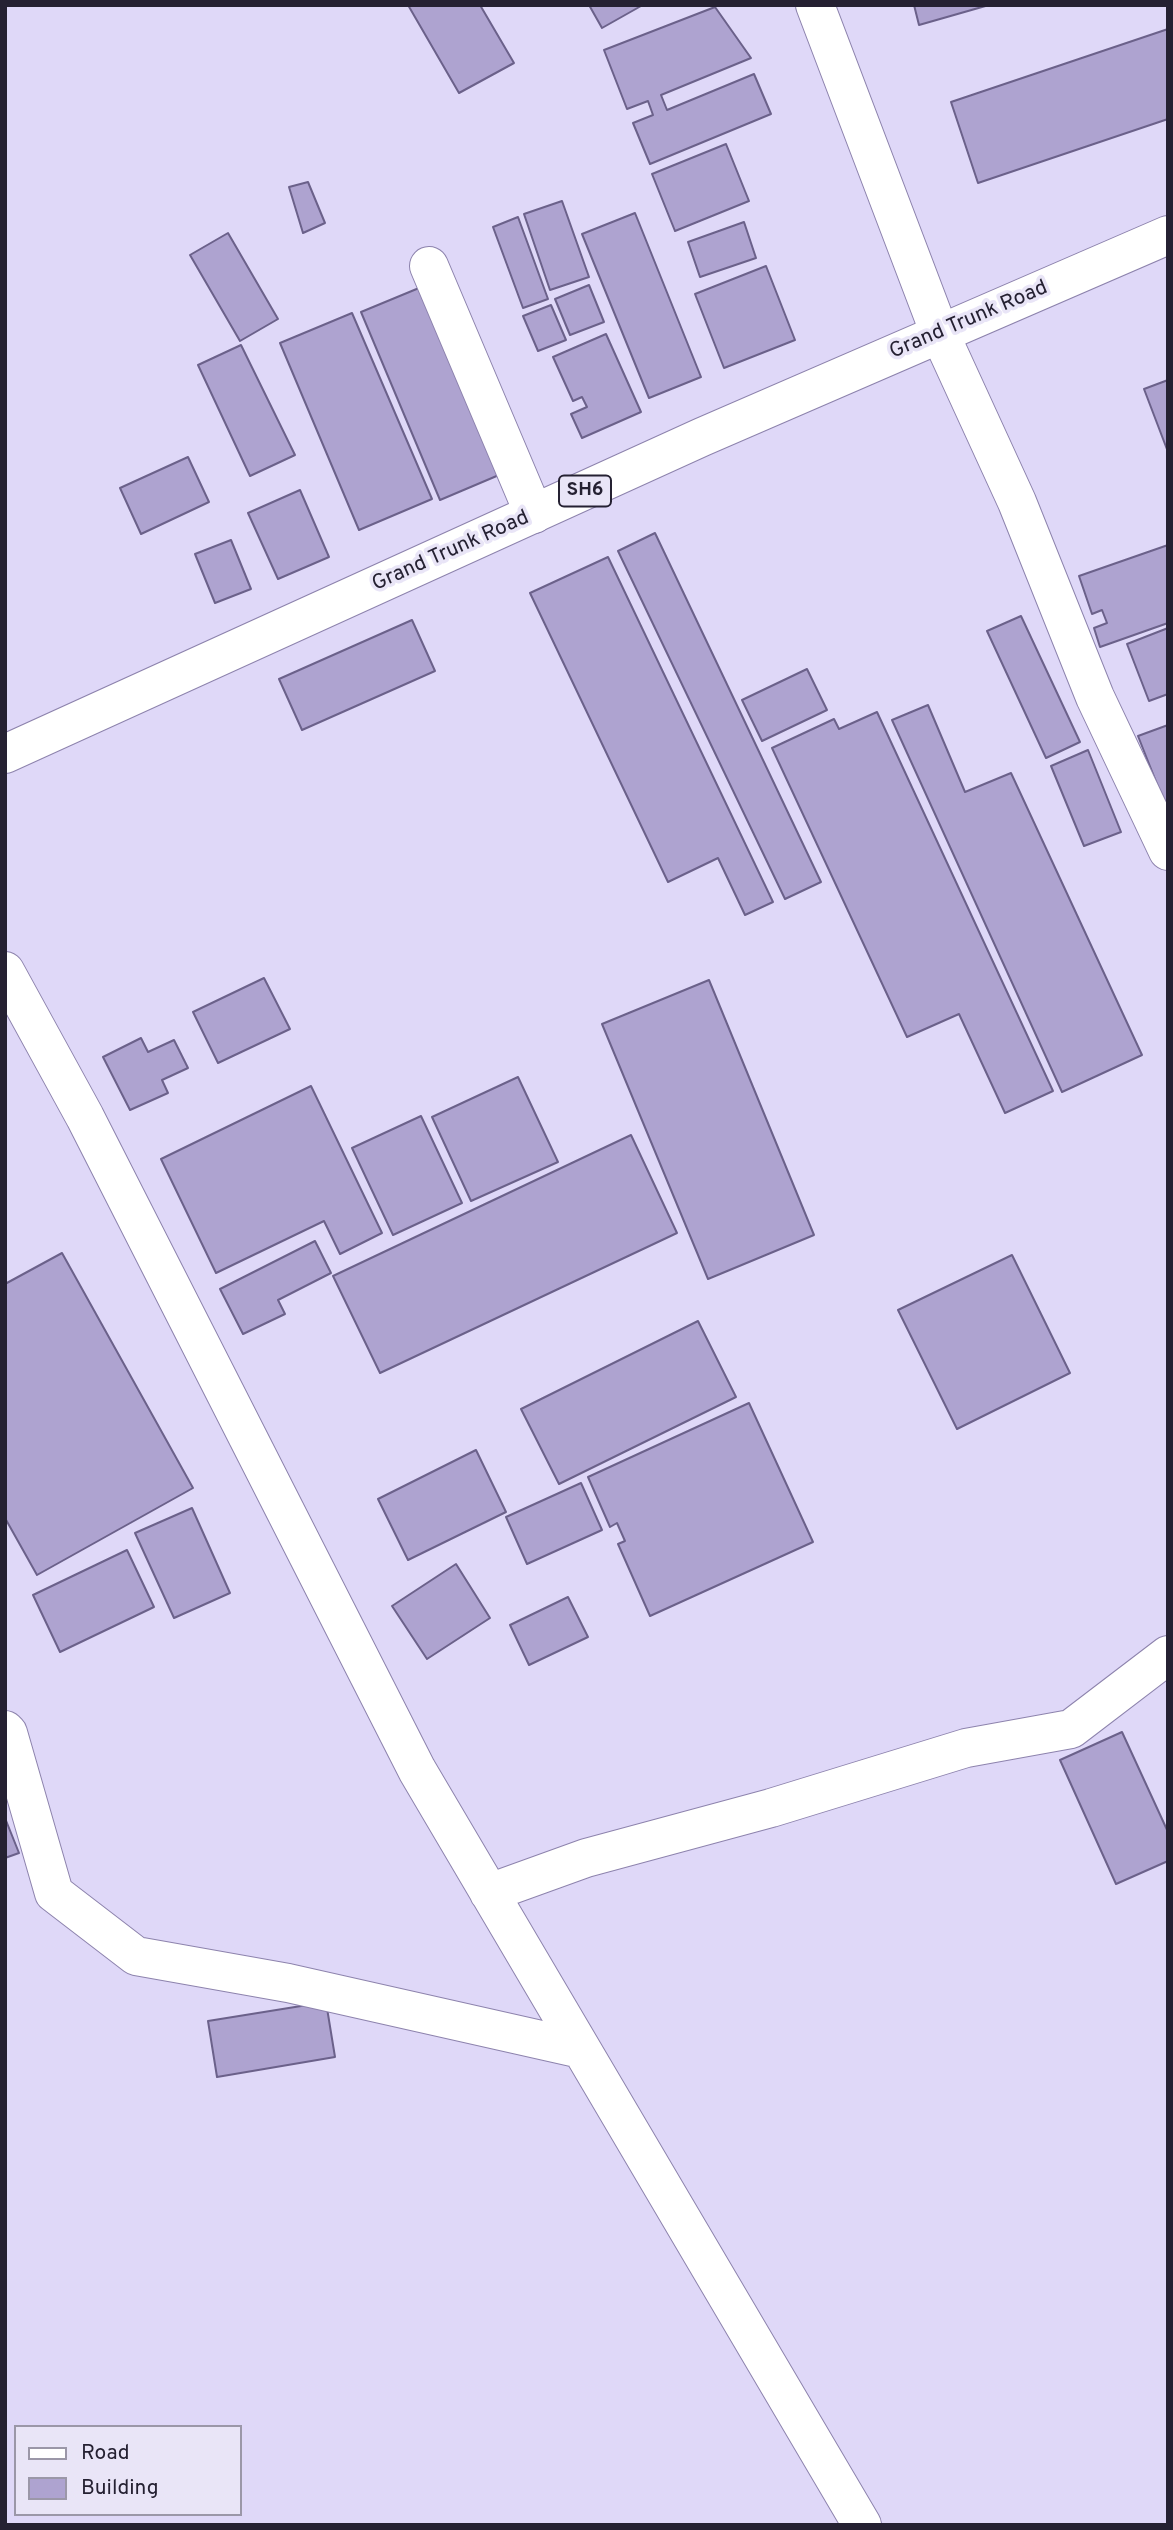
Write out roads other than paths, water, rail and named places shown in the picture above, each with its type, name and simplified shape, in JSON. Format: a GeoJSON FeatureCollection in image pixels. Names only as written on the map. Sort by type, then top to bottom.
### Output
{"type":"FeatureCollection","features":[{"type":"Feature","properties":{"kind":"street"},"geometry":{"type":"LineString","coordinates":[[816,5],[940,334],[1017,502],[1095,697],[1168,851]]}},
{"type":"Feature","properties":{"kind":"street","name":"Grand Trunk Road"},"geometry":{"type":"LineString","coordinates":[[5,754],[702,437],[1168,235]]}},
{"type":"Feature","properties":{"kind":"street"},"geometry":{"type":"LineString","coordinates":[[429,267],[534,514]]}},
{"type":"Feature","properties":{"kind":"street"},"geometry":{"type":"LineString","coordinates":[[5,971],[85,1117],[417,1770],[862,2525]]}},
{"type":"Feature","properties":{"kind":"street"},"geometry":{"type":"LineString","coordinates":[[489,1893],[586,1858],[771,1808],[966,1748],[1071,1730],[1168,1655]]}},
{"type":"Feature","properties":{"kind":"street"},"geometry":{"type":"LineString","coordinates":[[5,1730],[54,1893],[136,1956],[288,1983],[581,2049]]}}]}
